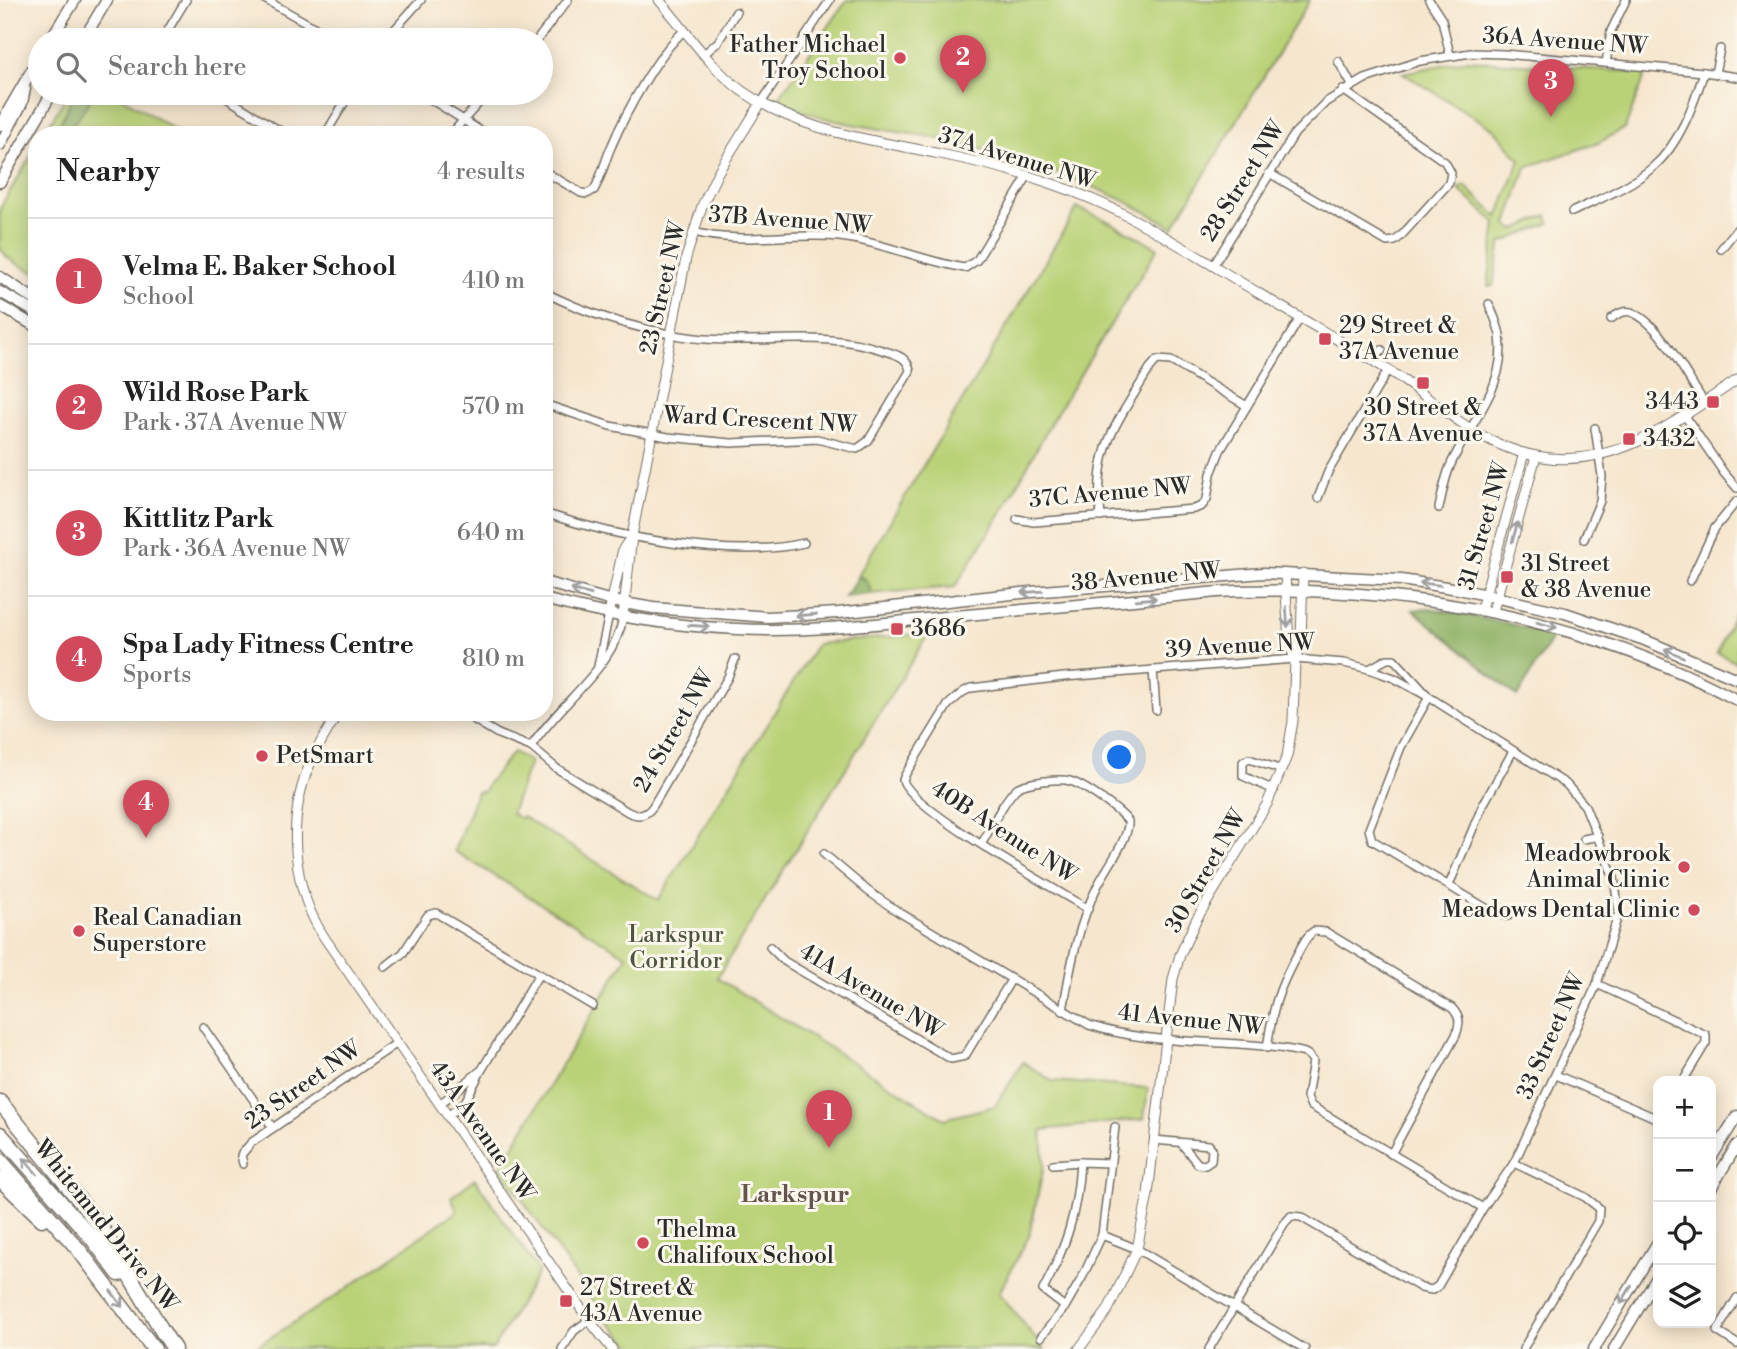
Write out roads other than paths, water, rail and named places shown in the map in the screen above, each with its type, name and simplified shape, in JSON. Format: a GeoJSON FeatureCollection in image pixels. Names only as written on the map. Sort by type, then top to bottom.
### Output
{"type":"FeatureCollection","features":[{"type":"Feature","properties":{"kind":"highway"},"geometry":{"type":"LineString","coordinates":[[0,1102],[101,1227],[164,1334]]}},
{"type":"Feature","properties":{"kind":"highway","name":"Whitemud Drive NW"},"geometry":{"type":"LineString","coordinates":[[0,1133],[92,1238],[174,1349]]}},
{"type":"Feature","properties":{"kind":"highway","name":"Whitemud Drive NW"},"geometry":{"type":"LineString","coordinates":[[0,1160],[79,1250],[154,1349]]}},
{"type":"Feature","properties":{"kind":"highway"},"geometry":{"type":"LineString","coordinates":[[0,1179],[20,1200],[79,1250]]}},
{"type":"Feature","properties":{"kind":"main road"},"geometry":{"type":"LineString","coordinates":[[58,28],[75,0]]}},
{"type":"Feature","properties":{"kind":"main road"},"geometry":{"type":"LineString","coordinates":[[90,28],[107,0]]}},
{"type":"Feature","properties":{"kind":"main road"},"geometry":{"type":"LineString","coordinates":[[0,125],[27,79]]}},
{"type":"Feature","properties":{"kind":"main road"},"geometry":{"type":"LineString","coordinates":[[0,145],[22,103],[27,79]]}},
{"type":"Feature","properties":{"kind":"main road"},"geometry":{"type":"LineString","coordinates":[[33,126],[45,105]]}},
{"type":"Feature","properties":{"kind":"main road"},"geometry":{"type":"LineString","coordinates":[[0,182],[28,134]]}},
{"type":"Feature","properties":{"kind":"main road"},"geometry":{"type":"LineString","coordinates":[[0,270],[4,280],[28,295]]}},
{"type":"Feature","properties":{"kind":"main road"},"geometry":{"type":"LineString","coordinates":[[0,292],[28,308]]}},
{"type":"Feature","properties":{"kind":"main road"},"geometry":{"type":"LineString","coordinates":[[1,306],[28,322]]}},
{"type":"Feature","properties":{"kind":"main road","name":"38 Avenue NW"},"geometry":{"type":"LineString","coordinates":[[553,585],[626,604],[768,617],[1263,573],[1401,580],[1485,594],[1565,613],[1610,628],[1737,679]]}},
{"type":"Feature","properties":{"kind":"main road","name":"38 Avenue NW"},"geometry":{"type":"LineString","coordinates":[[553,601],[624,617],[740,629],[889,623],[1234,591],[1415,598],[1487,610],[1595,639],[1691,676],[1737,700]]}},
{"type":"Feature","properties":{"kind":"main road"},"geometry":{"type":"LineString","coordinates":[[1716,1150],[1737,1116]]}},
{"type":"Feature","properties":{"kind":"main road"},"geometry":{"type":"LineString","coordinates":[[1716,1180],[1737,1145]]}},
{"type":"Feature","properties":{"kind":"main road"},"geometry":{"type":"LineString","coordinates":[[1594,1349],[1653,1250]]}},
{"type":"Feature","properties":{"kind":"main road"},"geometry":{"type":"LineString","coordinates":[[1614,1349],[1653,1284]]}},
{"type":"Feature","properties":{"kind":"street"},"geometry":{"type":"LineString","coordinates":[[169,28],[186,0]]}},
{"type":"Feature","properties":{"kind":"street"},"geometry":{"type":"LineString","coordinates":[[267,0],[316,28]]}},
{"type":"Feature","properties":{"kind":"street"},"geometry":{"type":"LineString","coordinates":[[396,28],[421,0]]}},
{"type":"Feature","properties":{"kind":"street"},"geometry":{"type":"LineString","coordinates":[[546,28],[568,0]]}},
{"type":"Feature","properties":{"kind":"street","name":"37A Avenue NW"},"geometry":{"type":"LineString","coordinates":[[659,0],[704,55],[730,81],[761,103],[814,127],[943,154],[1027,177],[1073,192],[1120,212],[1388,370],[1470,430],[1497,445],[1536,456],[1575,458],[1600,455],[1638,443],[1685,416],[1737,380]]}},
{"type":"Feature","properties":{"kind":"street","name":"23 Street NW"},"geometry":{"type":"LineString","coordinates":[[553,717],[613,650],[620,635],[626,604],[632,536],[686,258],[694,232],[718,172],[830,0]]}},
{"type":"Feature","properties":{"kind":"street"},"geometry":{"type":"LineString","coordinates":[[1429,0],[1442,20],[1450,55]]}},
{"type":"Feature","properties":{"kind":"street"},"geometry":{"type":"LineString","coordinates":[[1606,63],[1611,31],[1626,0]]}},
{"type":"Feature","properties":{"kind":"street"},"geometry":{"type":"LineString","coordinates":[[704,55],[718,42],[736,12]]}},
{"type":"Feature","properties":{"kind":"street"},"geometry":{"type":"LineString","coordinates":[[553,177],[575,190],[590,193],[596,187],[625,118],[667,49],[684,32]]}},
{"type":"Feature","properties":{"kind":"street"},"geometry":{"type":"LineString","coordinates":[[1715,73],[1720,49]]}},
{"type":"Feature","properties":{"kind":"street","name":"36A Avenue NW"},"geometry":{"type":"LineString","coordinates":[[1352,85],[1394,69],[1450,55],[1486,53],[1737,77]]}},
{"type":"Feature","properties":{"kind":"street"},"geometry":{"type":"LineString","coordinates":[[1338,61],[1352,85]]}},
{"type":"Feature","properties":{"kind":"street"},"geometry":{"type":"LineString","coordinates":[[1572,212],[1634,181],[1662,159],[1678,135],[1704,72]]}},
{"type":"Feature","properties":{"kind":"street","name":"28 Street NW"},"geometry":{"type":"LineString","coordinates":[[1213,266],[1301,125],[1352,85]]}},
{"type":"Feature","properties":{"kind":"street"},"geometry":{"type":"LineString","coordinates":[[1269,173],[1380,240],[1390,242],[1401,236],[1446,186],[1451,173],[1445,162],[1343,90]]}},
{"type":"Feature","properties":{"kind":"street"},"geometry":{"type":"LineString","coordinates":[[238,105],[273,126]]}},
{"type":"Feature","properties":{"kind":"street"},"geometry":{"type":"LineString","coordinates":[[330,126],[343,105]]}},
{"type":"Feature","properties":{"kind":"street"},"geometry":{"type":"LineString","coordinates":[[439,105],[472,126]]}},
{"type":"Feature","properties":{"kind":"street"},"geometry":{"type":"LineString","coordinates":[[457,126],[476,105]]}},
{"type":"Feature","properties":{"kind":"street","name":"37B Avenue NW"},"geometry":{"type":"LineString","coordinates":[[694,232],[733,239],[785,235],[839,237],[890,247],[965,268],[977,260],[1027,177]]}},
{"type":"Feature","properties":{"kind":"street"},"geometry":{"type":"LineString","coordinates":[[1721,249],[1737,229]]}},
{"type":"Feature","properties":{"kind":"street"},"geometry":{"type":"LineString","coordinates":[[553,296],[620,322],[671,334]]}},
{"type":"Feature","properties":{"kind":"street"},"geometry":{"type":"LineString","coordinates":[[1438,508],[1450,466],[1491,395],[1498,369],[1500,335],[1489,304]]}},
{"type":"Feature","properties":{"kind":"street"},"geometry":{"type":"LineString","coordinates":[[1611,319],[1622,311],[1630,312],[1647,323],[1660,337],[1704,402]]}},
{"type":"Feature","properties":{"kind":"street"},"geometry":{"type":"LineString","coordinates":[[1101,516],[1098,482],[1105,448],[1150,368],[1160,359],[1171,361],[1247,406],[1300,318]]}},
{"type":"Feature","properties":{"kind":"street","name":"Ward Crescent NW"},"geometry":{"type":"LineString","coordinates":[[651,435],[731,443],[817,439],[857,449],[869,441],[910,371],[907,362],[899,356],[848,341],[797,337],[716,340],[671,334]]}},
{"type":"Feature","properties":{"kind":"street"},"geometry":{"type":"LineString","coordinates":[[1373,361],[1382,350]]}},
{"type":"Feature","properties":{"kind":"street"},"geometry":{"type":"LineString","coordinates":[[1318,498],[1328,472],[1388,370]]}},
{"type":"Feature","properties":{"kind":"street","name":"37C Avenue NW"},"geometry":{"type":"LineString","coordinates":[[1017,519],[1034,522],[1194,509],[1205,503],[1216,457],[1247,406]]}},
{"type":"Feature","properties":{"kind":"street"},"geometry":{"type":"LineString","coordinates":[[553,407],[600,423],[651,435]]}},
{"type":"Feature","properties":{"kind":"street"},"geometry":{"type":"LineString","coordinates":[[1685,416],[1737,488]]}},
{"type":"Feature","properties":{"kind":"street"},"geometry":{"type":"LineString","coordinates":[[1584,540],[1600,501],[1602,476],[1595,428]]}},
{"type":"Feature","properties":{"kind":"street","name":"31 Street NW"},"geometry":{"type":"LineString","coordinates":[[1487,610],[1485,594],[1524,453]]}},
{"type":"Feature","properties":{"kind":"street","name":"31 Street NW"},"geometry":{"type":"LineString","coordinates":[[1487,610],[1497,597],[1536,456]]}},
{"type":"Feature","properties":{"kind":"street"},"geometry":{"type":"LineString","coordinates":[[1690,581],[1715,528],[1737,501]]}},
{"type":"Feature","properties":{"kind":"street"},"geometry":{"type":"LineString","coordinates":[[553,515],[632,536],[678,543],[743,548],[785,548],[804,543]]}},
{"type":"Feature","properties":{"kind":"street","name":"23 Street NW"},"geometry":{"type":"LineString","coordinates":[[597,666],[623,549],[632,536]]}},
{"type":"Feature","properties":{"kind":"street","name":"30 Street NW"},"geometry":{"type":"LineString","coordinates":[[1079,1349],[1108,1310],[1137,1249],[1148,1194],[1173,979],[1187,938],[1274,790],[1282,770],[1292,733],[1295,659],[1301,642],[1303,573]]}},
{"type":"Feature","properties":{"kind":"street","name":"30 Street NW"},"geometry":{"type":"LineString","coordinates":[[1285,574],[1289,643],[1295,659]]}},
{"type":"Feature","properties":{"kind":"street","name":"24 Street NW"},"geometry":{"type":"LineString","coordinates":[[531,747],[556,768],[628,812],[640,815],[647,813],[726,681],[735,659]]}},
{"type":"Feature","properties":{"kind":"street","name":"39 Avenue NW"},"geometry":{"type":"LineString","coordinates":[[903,783],[905,775],[942,713],[963,692],[981,686],[1295,659],[1369,668],[1429,698],[1566,784]]}},
{"type":"Feature","properties":{"kind":"street","name":"39 Avenue NW"},"geometry":{"type":"LineString","coordinates":[[1369,668],[1387,659],[1394,659],[1429,698]]}},
{"type":"Feature","properties":{"kind":"street","name":"39 Avenue NW"},"geometry":{"type":"LineString","coordinates":[[1153,670],[1156,710]]}},
{"type":"Feature","properties":{"kind":"street"},"geometry":{"type":"LineString","coordinates":[[1429,698],[1401,747],[1369,829],[1370,835],[1377,843],[1496,915],[1508,916]]}},
{"type":"Feature","properties":{"kind":"street","name":"43A Avenue NW"},"geometry":{"type":"LineString","coordinates":[[334,721],[310,766],[296,821],[299,873],[309,910],[321,933],[589,1320],[612,1349]]}},
{"type":"Feature","properties":{"kind":"street"},"geometry":{"type":"LineString","coordinates":[[476,721],[498,734],[531,747]]}},
{"type":"Feature","properties":{"kind":"street","name":"23 Street NW"},"geometry":{"type":"LineString","coordinates":[[531,747],[550,721]]}},
{"type":"Feature","properties":{"kind":"street"},"geometry":{"type":"LineString","coordinates":[[1449,885],[1483,805],[1513,751]]}},
{"type":"Feature","properties":{"kind":"street","name":"30 Street NW"},"geometry":{"type":"LineString","coordinates":[[1274,790],[1243,776],[1244,762],[1249,759],[1282,770]]}},
{"type":"Feature","properties":{"kind":"street"},"geometry":{"type":"LineString","coordinates":[[982,843],[1016,789],[1031,783],[1070,781],[1128,821],[1126,836],[1088,909],[1076,947],[1063,1011]]}},
{"type":"Feature","properties":{"kind":"street","name":"40B Avenue NW"},"geometry":{"type":"LineString","coordinates":[[903,783],[928,809],[1088,909]]}},
{"type":"Feature","properties":{"kind":"street","name":"33 Street NW"},"geometry":{"type":"LineString","coordinates":[[1235,1306],[1291,1216],[1301,1217],[1421,1288],[1432,1290],[1438,1286],[1483,1208],[1514,1163],[1597,985],[1619,912],[1614,878],[1598,836],[1585,806],[1566,784]]}},
{"type":"Feature","properties":{"kind":"street"},"geometry":{"type":"LineString","coordinates":[[1584,839],[1598,836]]}},
{"type":"Feature","properties":{"kind":"street","name":"41 Avenue NW"},"geometry":{"type":"LineString","coordinates":[[824,854],[891,907],[1090,1025],[1111,1032],[1166,1039],[1303,1052],[1314,1061],[1307,1097],[1311,1106],[1483,1208]]}},
{"type":"Feature","properties":{"kind":"street"},"geometry":{"type":"LineString","coordinates":[[385,967],[403,953],[425,919],[432,913],[444,916],[593,1006]]}},
{"type":"Feature","properties":{"kind":"street"},"geometry":{"type":"LineString","coordinates":[[1267,1048],[1273,1006],[1279,989],[1306,938],[1314,931],[1326,932],[1452,1008],[1458,1014],[1460,1023],[1456,1035],[1391,1154]]}},
{"type":"Feature","properties":{"kind":"street","name":"41A Avenue NW"},"geometry":{"type":"LineString","coordinates":[[770,947],[784,961],[944,1057],[958,1059],[967,1053],[1011,980]]}},
{"type":"Feature","properties":{"kind":"street"},"geometry":{"type":"LineString","coordinates":[[448,1116],[465,1102],[539,974]]}},
{"type":"Feature","properties":{"kind":"street"},"geometry":{"type":"LineString","coordinates":[[1597,985],[1706,1035],[1707,1040],[1687,1076]]}},
{"type":"Feature","properties":{"kind":"street"},"geometry":{"type":"LineString","coordinates":[[203,1027],[273,1128]]}},
{"type":"Feature","properties":{"kind":"street","name":"23 Street NW"},"geometry":{"type":"LineString","coordinates":[[243,1164],[243,1152],[273,1128],[397,1043]]}},
{"type":"Feature","properties":{"kind":"street"},"geometry":{"type":"LineString","coordinates":[[440,1104],[481,1071]]}},
{"type":"Feature","properties":{"kind":"street"},"geometry":{"type":"LineString","coordinates":[[1556,1075],[1653,1117]]}},
{"type":"Feature","properties":{"kind":"street"},"geometry":{"type":"LineString","coordinates":[[1041,1337],[1065,1307],[1102,1235],[1115,1127]]}},
{"type":"Feature","properties":{"kind":"street"},"geometry":{"type":"LineString","coordinates":[[1154,1140],[1181,1143]]}},
{"type":"Feature","properties":{"kind":"street"},"geometry":{"type":"LineString","coordinates":[[1065,1307],[1042,1290],[1067,1242],[1079,1184],[1080,1162]]}},
{"type":"Feature","properties":{"kind":"street"},"geometry":{"type":"LineString","coordinates":[[1053,1164],[1110,1163]]}},
{"type":"Feature","properties":{"kind":"street"},"geometry":{"type":"LineString","coordinates":[[1514,1163],[1585,1197],[1599,1208],[1598,1221],[1523,1349]]}},
{"type":"Feature","properties":{"kind":"street"},"geometry":{"type":"LineString","coordinates":[[1102,1235],[1137,1249],[1305,1349]]}},
{"type":"Feature","properties":{"kind":"street"},"geometry":{"type":"LineString","coordinates":[[1737,1297],[1717,1331],[1737,1344]]}},
{"type":"Feature","properties":{"kind":"street"},"geometry":{"type":"LineString","coordinates":[[1209,1349],[1235,1306]]}},
{"type":"Feature","properties":{"kind":"street"},"geometry":{"type":"LineString","coordinates":[[562,1349],[574,1331],[589,1320]]}},
{"type":"Feature","properties":{"kind":"place","name":"Father Michael Troy School"},"geometry":{"type":"Point","coordinates":[900,58]}},
{"type":"Feature","properties":{"kind":"place","name":"Wild Rose Park"},"geometry":{"type":"Point","coordinates":[963,93]}},
{"type":"Feature","properties":{"kind":"place","name":"Kittlitz Park"},"geometry":{"type":"Point","coordinates":[1551,117]}},
{"type":"Feature","properties":{"kind":"place","name":"29 Street & 37A Avenue"},"geometry":{"type":"Point","coordinates":[1325,339]}},
{"type":"Feature","properties":{"kind":"place","name":"30 Street & 37A Avenue"},"geometry":{"type":"Point","coordinates":[1423,383]}},
{"type":"Feature","properties":{"kind":"place","name":"3443"},"geometry":{"type":"Point","coordinates":[1713,402]}},
{"type":"Feature","properties":{"kind":"place","name":"3432"},"geometry":{"type":"Point","coordinates":[1629,439]}},
{"type":"Feature","properties":{"kind":"place","name":"31 Street & 38 Avenue"},"geometry":{"type":"Point","coordinates":[1507,577]}},
{"type":"Feature","properties":{"kind":"place","name":"3686"},"geometry":{"type":"Point","coordinates":[897,629]}},
{"type":"Feature","properties":{"kind":"place","name":"PetSmart"},"geometry":{"type":"Point","coordinates":[262,756]}},
{"type":"Feature","properties":{"kind":"place","name":"Spa Lady Fitness Centre"},"geometry":{"type":"Point","coordinates":[146,838]}},
{"type":"Feature","properties":{"kind":"place","name":"Meadowbrook Animal Clinic"},"geometry":{"type":"Point","coordinates":[1684,867]}},
{"type":"Feature","properties":{"kind":"place","name":"Meadows Dental Clinic"},"geometry":{"type":"Point","coordinates":[1694,910]}},
{"type":"Feature","properties":{"kind":"place","name":"Real Canadian Superstore"},"geometry":{"type":"Point","coordinates":[79,931]}},
{"type":"Feature","properties":{"kind":"place","name":"Velma E. Baker School"},"geometry":{"type":"Point","coordinates":[829,1148]}},
{"type":"Feature","properties":{"kind":"place","name":"Thelma Chalifoux School"},"geometry":{"type":"Point","coordinates":[643,1243]}},
{"type":"Feature","properties":{"kind":"place","name":"27 Street & 43A Avenue"},"geometry":{"type":"Point","coordinates":[566,1301]}},
{"type":"Feature","properties":{"kind":"district","name":"Larkspur"},"geometry":{"type":"Point","coordinates":[795,1195]}},
{"type":"Feature","properties":{"kind":"park label","name":"Larkspur Corridor"},"geometry":{"type":"Point","coordinates":[676,948]}}]}
